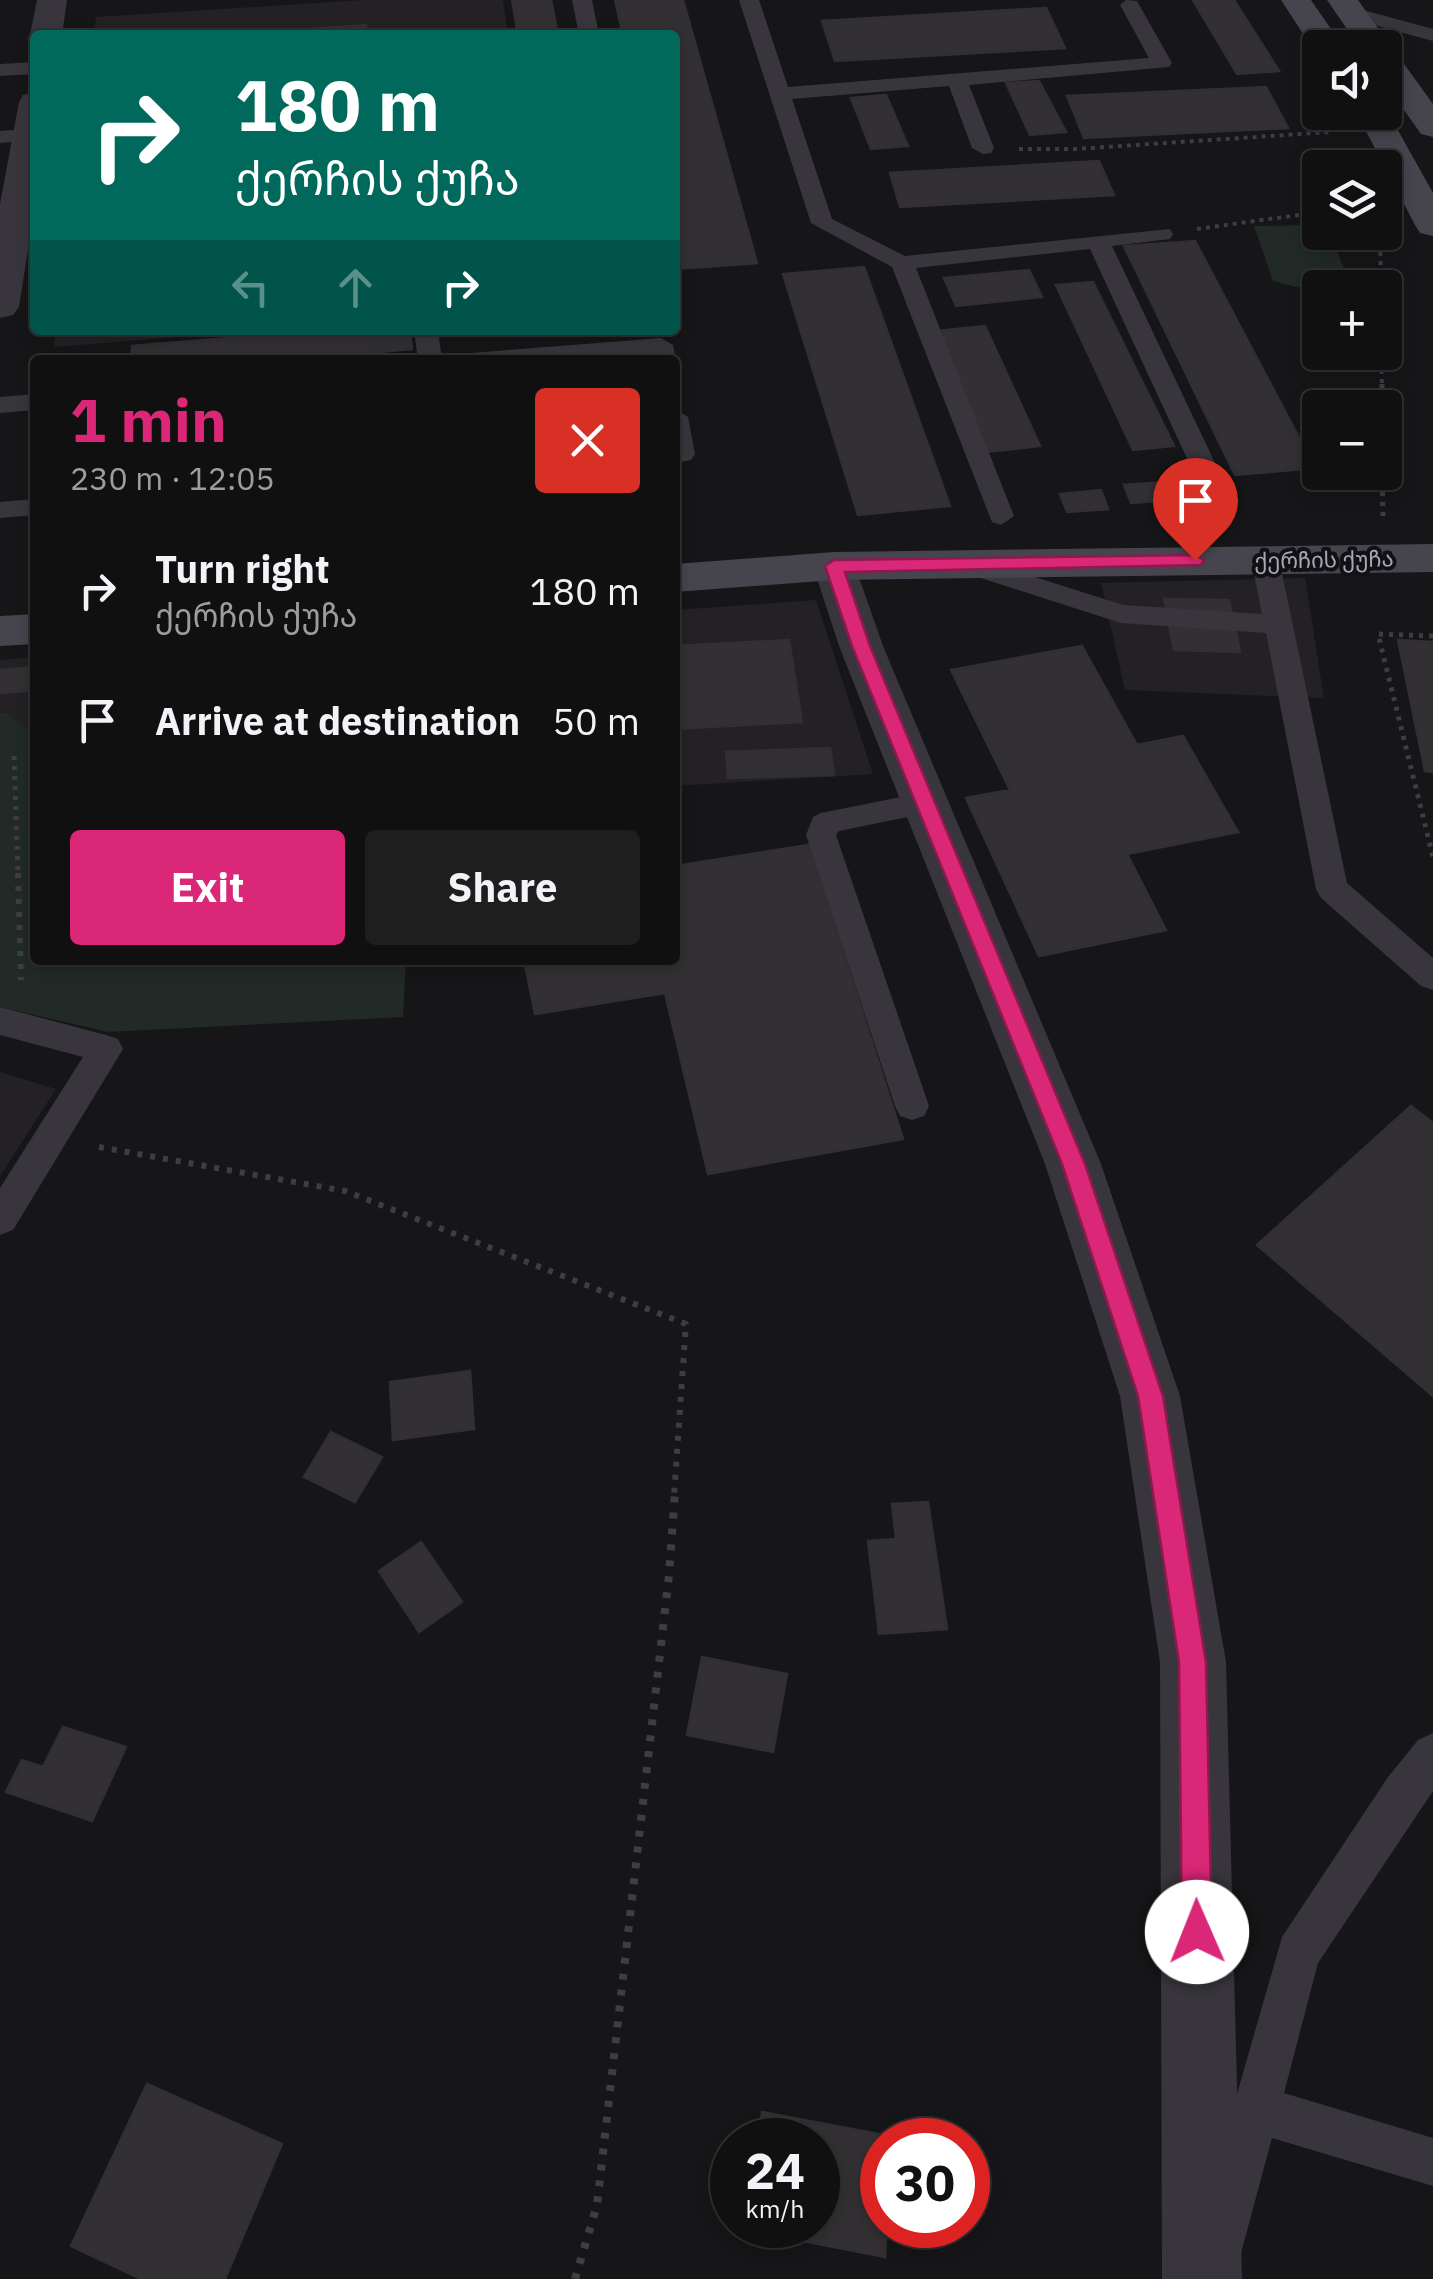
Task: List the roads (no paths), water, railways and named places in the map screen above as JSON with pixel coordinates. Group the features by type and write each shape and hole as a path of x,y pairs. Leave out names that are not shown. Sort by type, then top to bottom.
{"main road":[{"path":"1296,0 1316,30"},
{"path":"1347,7 1363,30"},
{"path":"1402,84 1433,127"},
{"path":"1402,124 1433,127"},
{"path":"1382,130 1433,224"},
{"name":"ქერჩის ქუჩა","path":"680,578 834,566 1433,558"},
{"path":"0,632 30,629"}],"street":[{"path":"47,30 52,0"},
{"path":"0,307 21,124"},
{"path":"834,566 861,646 1074,1164 1150,1396 1193,1662 1206,2279"}],"lane":[{"path":"582,0 588,30"},
{"path":"749,0 822,223 902,264 1162,234"},
{"path":"780,94 1162,63 1130,4"},
{"path":"1347,7 1433,35"},
{"path":"0,70 30,68"},
{"path":"956,80 983,148"},
{"path":"1098,242 1204,465"},
{"path":"902,264 1001,516"},
{"path":"538,355 661,346 663,355"},
{"path":"0,405 30,402"},
{"path":"0,510 30,508"},
{"path":"1265,560 1332,888 1433,978"},
{"path":"966,564 1122,614 1277,624"},
{"path":"912,1106 821,835 824,825 832,821 926,803"},
{"path":"0,1218 106,1050 11,1024"},
{"path":"1206,2279 1298,1952 1433,1755"},
{"path":"1255,2109 1433,2162"}]}
